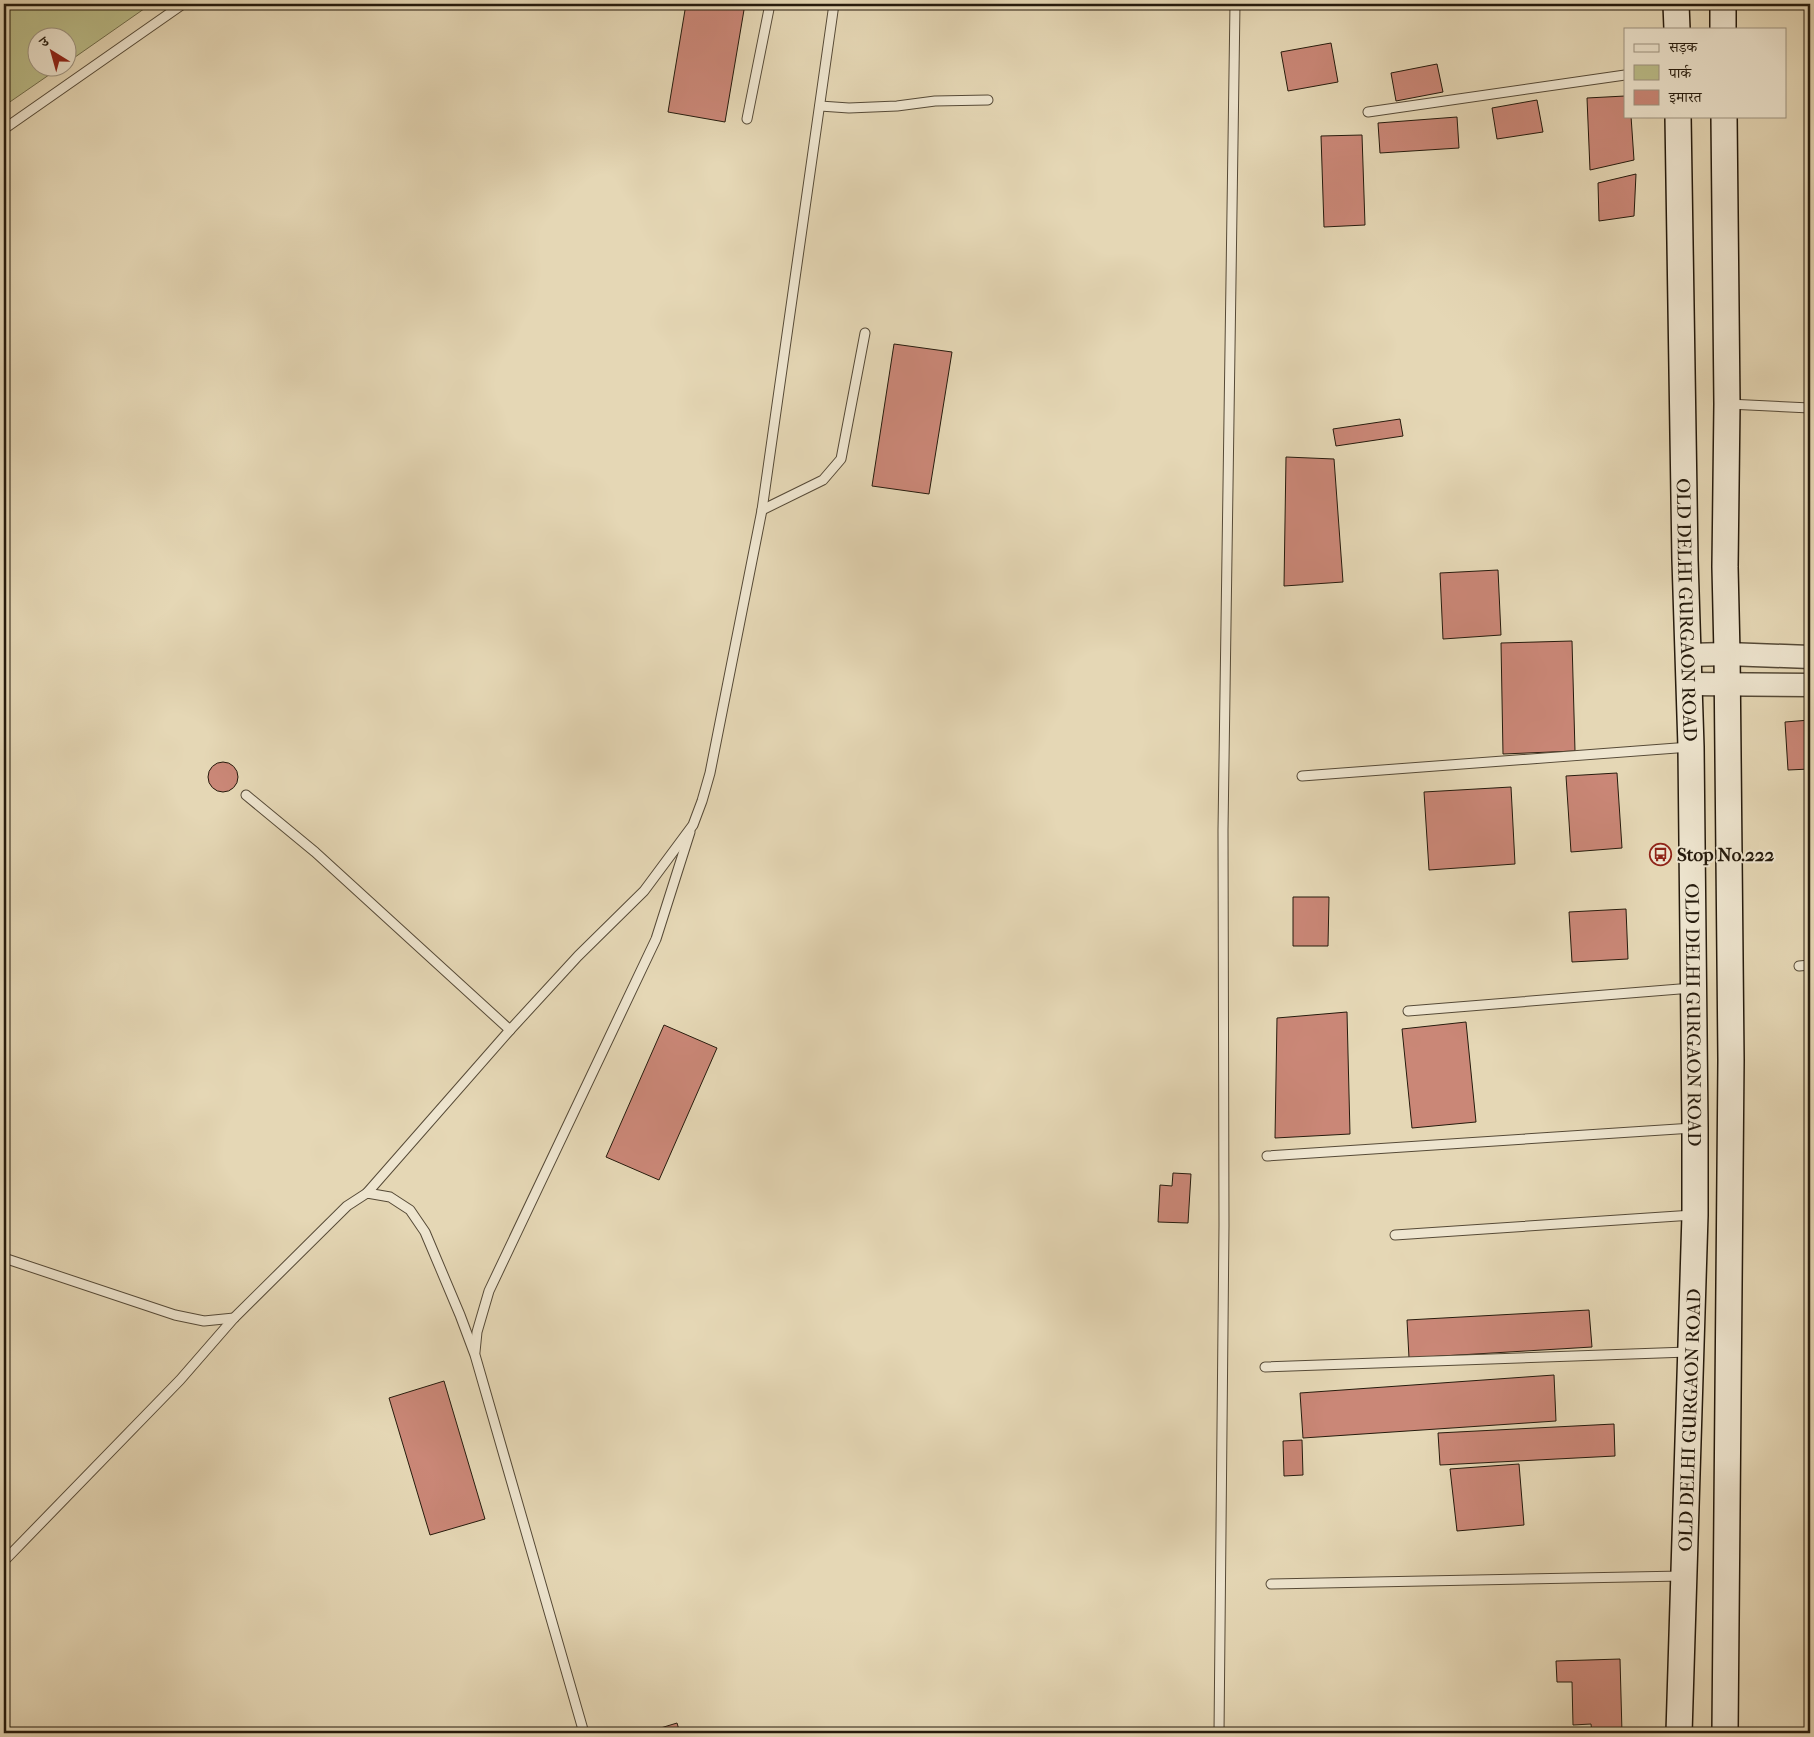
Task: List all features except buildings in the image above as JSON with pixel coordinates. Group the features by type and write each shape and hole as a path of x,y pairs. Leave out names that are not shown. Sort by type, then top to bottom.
{"main road":[{"path":"1676,4 1677,28"},
{"path":"1723,4 1723,28"},
{"name":"OLD DELHI GURGAON ROAD","path":"1678,118 1684,550 1691,747 1695,1215 1678,1733"},
{"name":"OLD DELHI GURGAON ROAD","path":"1724,118 1727,404 1724,567 1728,654 1731,1070 1725,1733"}],"street":[{"path":"1688,655 1810,656"},
{"path":"1689,684 1810,685"}],"lane":[{"path":"4,129 183,4"},
{"path":"747,119 770,4"},
{"path":"475,1355 477,1332 489,1291 656,939 710,773 762,510 834,4"},
{"path":"1219,1733 1224,1235 1222,830 1234,4"},
{"path":"1368,112 1624,75"},
{"path":"820,106 849,108 897,106 936,101 988,100"},
{"path":"762,510 823,480 841,460 865,334"},
{"path":"1727,404 1810,408"},
{"path":"1302,776 1691,747"},
{"path":"246,795 315,852 510,1030"},
{"path":"4,1561 180,1380 234,1318 347,1206 367,1193 510,1030 578,956 644,891 693,825"},
{"path":"1799,966 1810,965"},
{"path":"1408,1011 1694,988"},
{"path":"1267,1156 1695,1127"},
{"path":"367,1193 390,1197 410,1210 425,1232 460,1315 475,1355 584,1733"},
{"path":"1395,1235 1695,1215"},
{"path":"4,1258 175,1315 204,1321 234,1318"},
{"path":"1265,1367 1691,1352"},
{"path":"1271,1584 1684,1576"}],"green space":[{"path":"4,4 151,4 78,55 78,28 28,28 28,78 45,78 4,106"}],"place":[{"name":"Stop No.222","path":"1661,854"}]}
